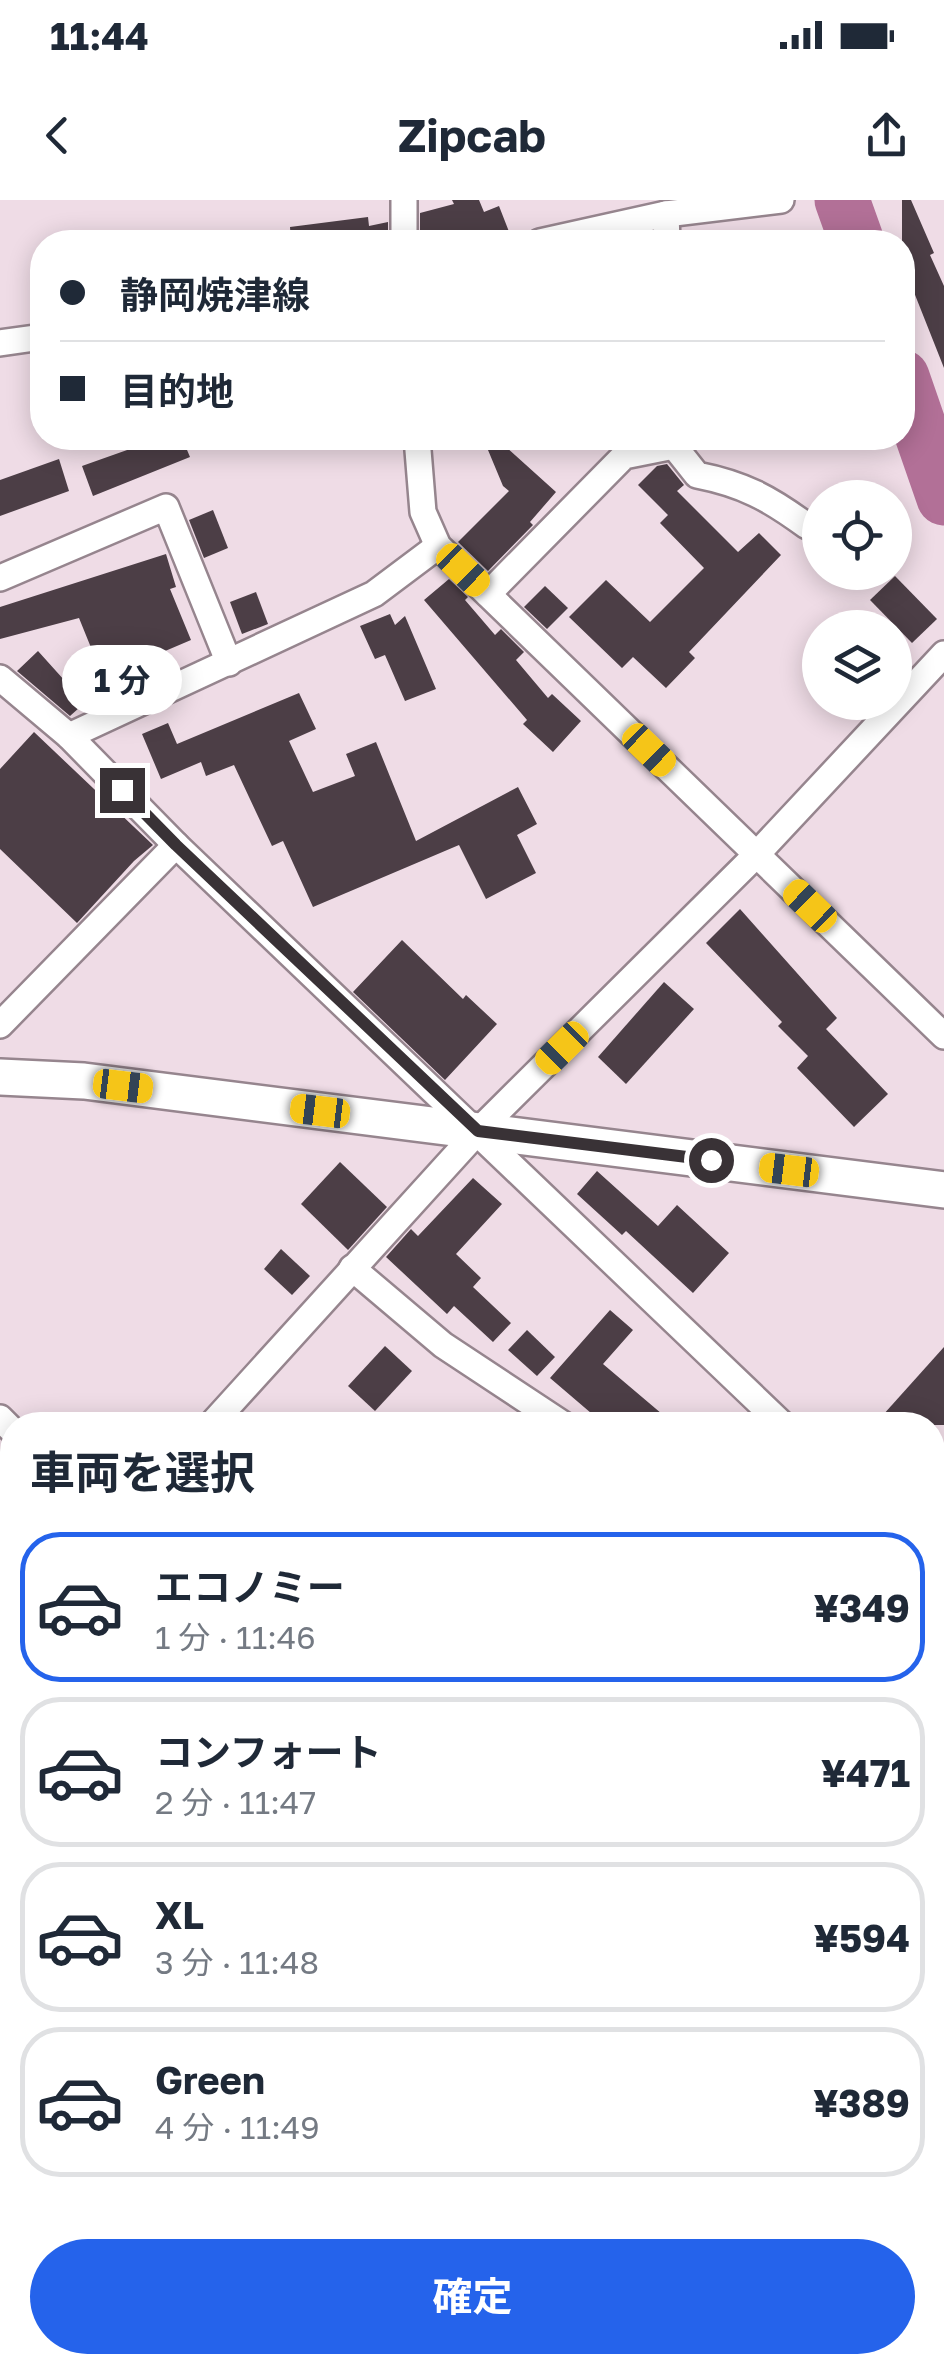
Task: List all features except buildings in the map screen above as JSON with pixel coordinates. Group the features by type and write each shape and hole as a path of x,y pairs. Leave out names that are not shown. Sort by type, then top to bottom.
{"main road":[{"path":"0,1076 84,1081 944,1190"}],"street":[{"path":"404,200 404,230"},
{"path":"594,230 666,214 780,200"},
{"path":"666,214 667,230"},
{"path":"0,343 30,339"},
{"path":"418,450 423,512 438,546 944,1036"},
{"path":"488,594 624,456 645,450"},
{"path":"680,450 697,474 735,482 802,523"},
{"path":"0,578 166,506 229,663"},
{"path":"68,736 374,594 438,546"},
{"path":"223,1412 478,1131 756,854 944,654"},
{"path":"0,678 68,736 176,845 770,1412"},
{"path":"0,1025 176,845"},
{"path":"352,1268 443,1345 544,1412"}],"waterway":[{"path":"842,200 853,230"},
{"path":"915,414 944,498"}],"route":[{"path":"122,790 478,1131 711,1160"}]}
